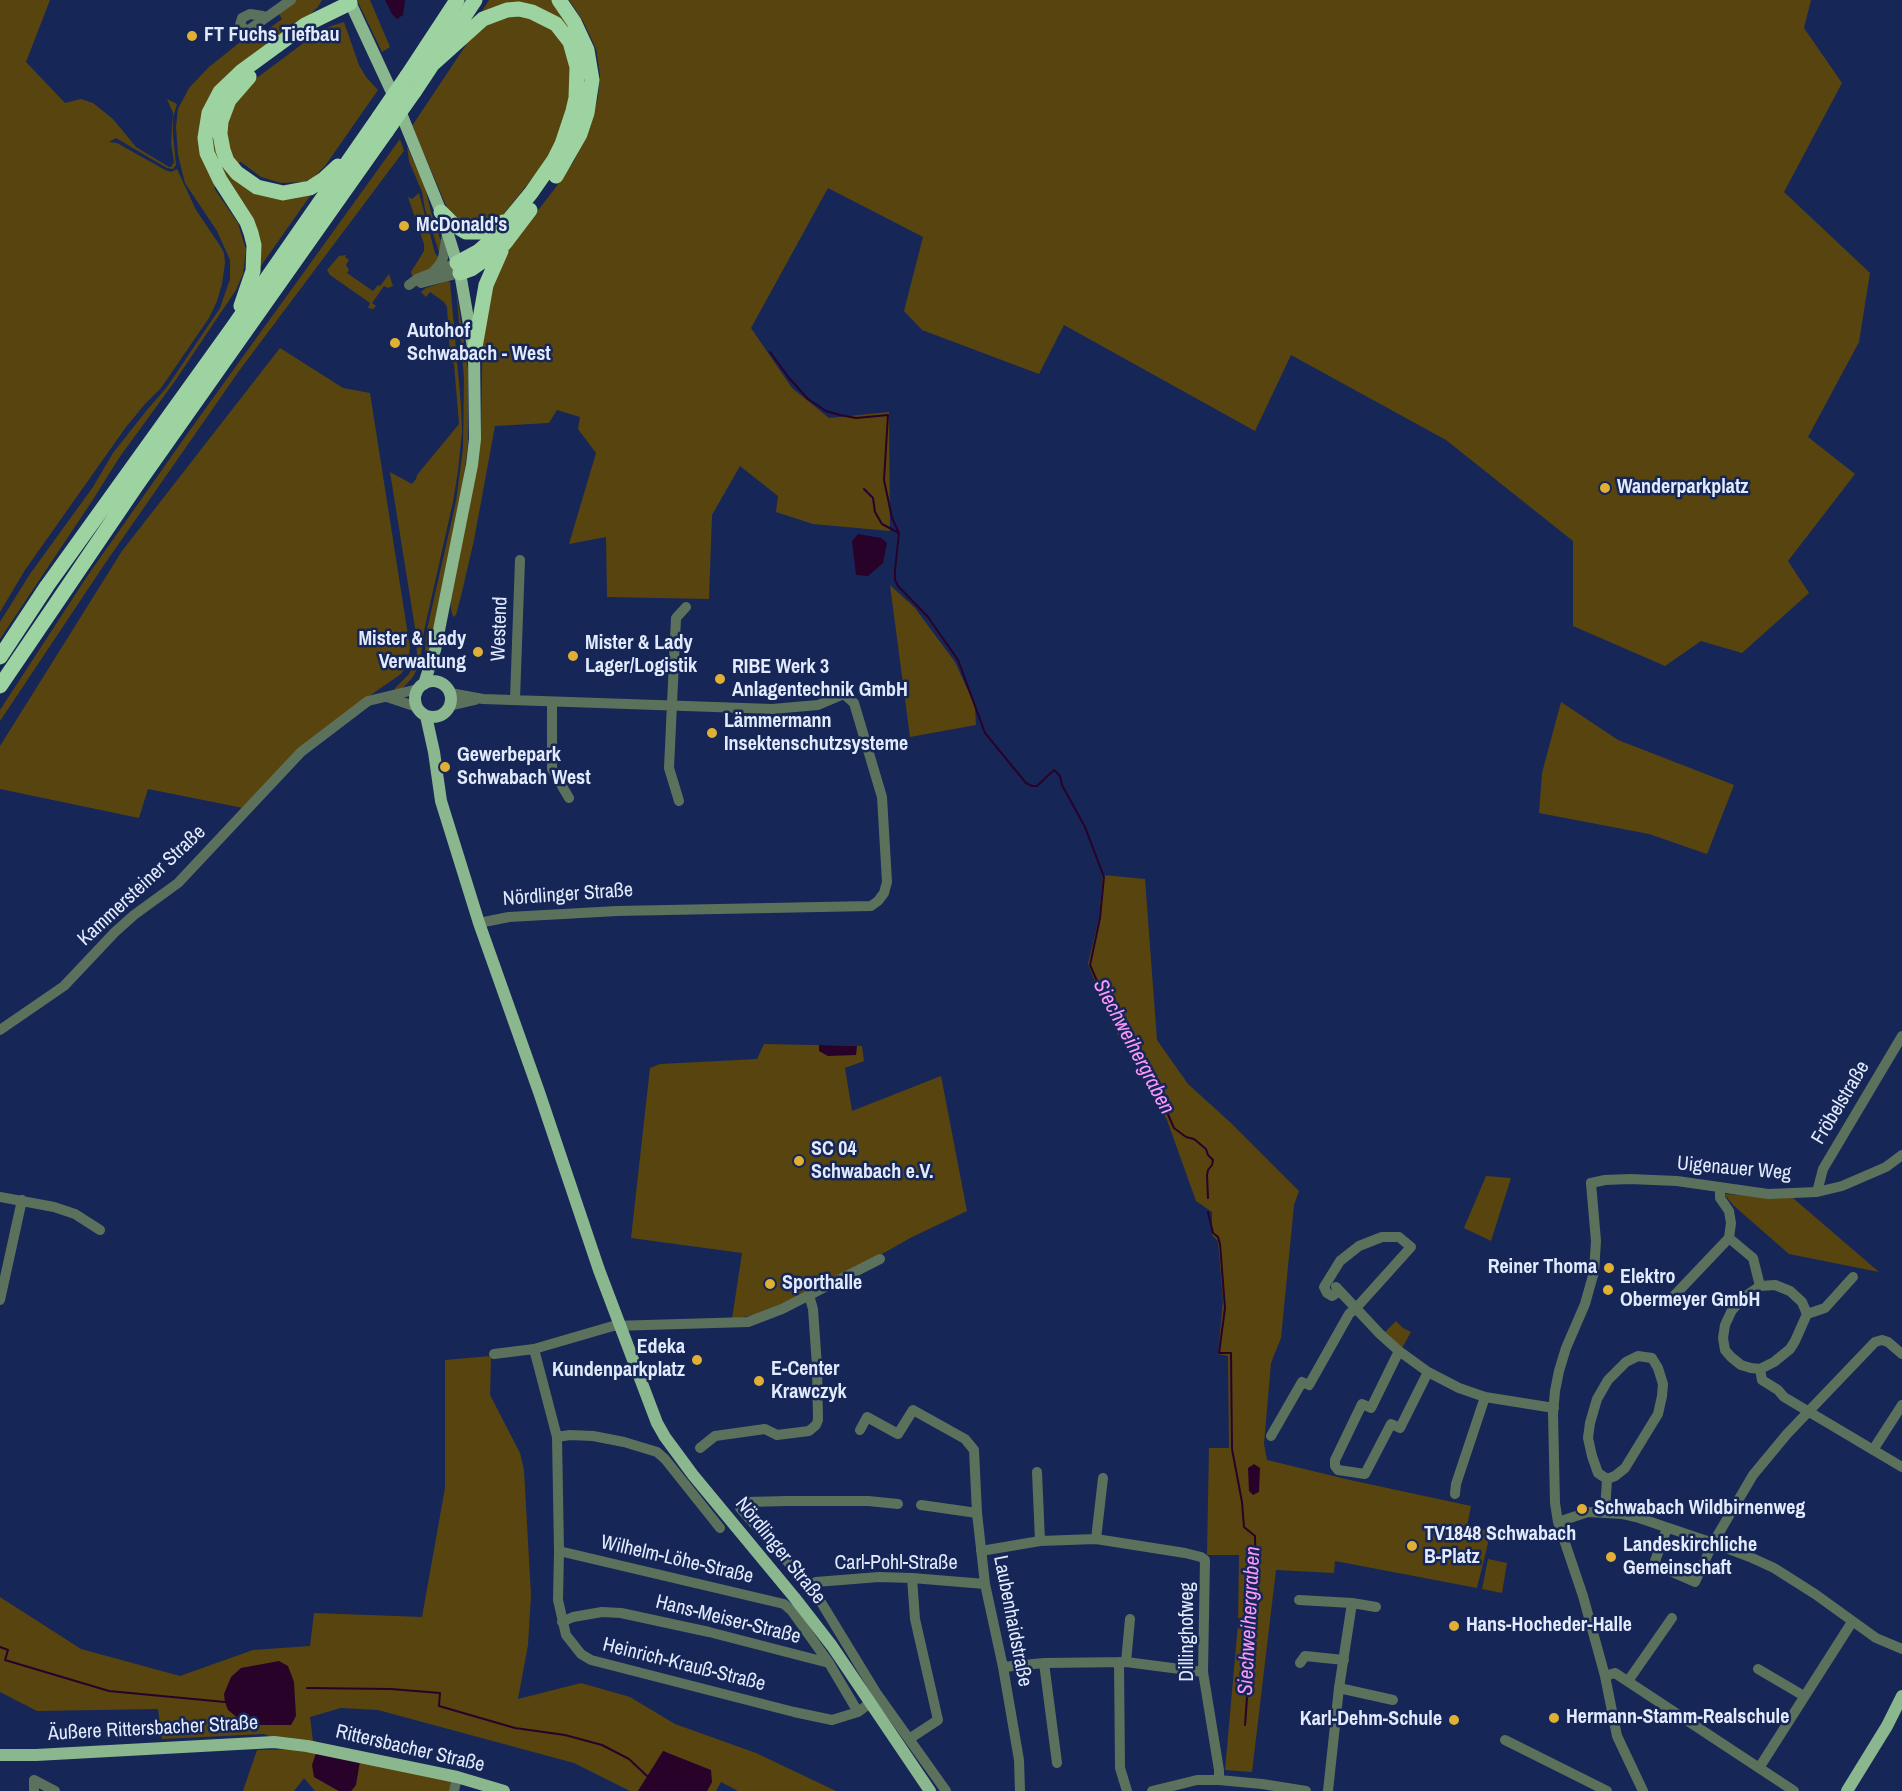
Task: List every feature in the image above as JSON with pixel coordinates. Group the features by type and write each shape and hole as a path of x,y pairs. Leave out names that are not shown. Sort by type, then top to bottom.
{"highway":[{"path":"305,25 327,0"},
{"path":"0,657 47,585 233,327 457,0"},
{"path":"0,686 136,486 387,132 475,0"},
{"path":"474,352 486,285 505,243 562,166 580,134 587,113 592,80 587,50 574,22 559,0"},
{"path":"233,327 253,271 254,245 247,222 220,180 207,153 205,138 208,113 220,92 242,71 305,25 327,13 351,5"},
{"path":"351,5 247,79 229,99 223,111 220,134 227,160 237,173 257,187 283,193 310,188 324,179 356,150"},
{"path":"434,63 483,19 507,10 532,12 556,24 570,42 577,67 576,98 568,126 562,144 545,174 511,218 486,245 459,268"},
{"path":"441,212 460,230 472,233 485,232 511,218"},
{"path":"459,268 471,269 505,243"}],"main road":[{"path":"351,5 396,101 441,212 459,268 474,352 475,439 472,465 435,650 415,698 434,752 441,801 479,923"},
{"path":"434,752 435,733 440,716 449,699 440,683 435,650"},
{"path":"421,686 429,682 440,683"},
{"path":"421,711 440,716"},
{"name":"Nördlinger Straße","path":"479,923 540,1092 619,1326 646,1397 665,1437 693,1475 832,1646 930,1791"},
{"path":"1847,1791 1887,1726 1902,1696"},
{"name":"Äußere Rittersbacher Straße","path":"0,1755 274,1742 308,1746"},
{"name":"Rittersbacher Straße","path":"308,1746 457,1777 504,1791"}],"street":[{"path":"265,18 291,0"},
{"path":"433,272 443,258 447,231"},
{"path":"459,268 409,285 433,272 459,268"},
{"name":"Westend","path":"515,699 520,560"},
{"path":"679,801 669,768 676,618 686,607"},
{"name":"Kammersteiner Straße","path":"0,1030 64,986 115,932 178,883 301,752 368,701 421,686"},
{"name":"Nördlinger Straße","path":"479,923 509,917 617,910 871,906 878,901 884,893 887,882 882,797 854,703 844,694 818,705 772,708 672,705"},
{"path":"387,697 421,711"},
{"path":"449,699 672,705"},
{"path":"552,702 552,769 569,798"},
{"name":"Fröbelstraße","path":"1817,1192 1823,1169 1902,1036"},
{"name":"Uigenauer Weg","path":"1554,1408 1558,1371 1585,1304 1594,1272 1596,1241 1591,1184 1605,1180 1629,1179 1677,1181 1768,1194 1817,1192 1842,1186 1886,1167 1902,1155"},
{"path":"1671,1299 1729,1238 1731,1223 1729,1211 1720,1198 1720,1187"},
{"path":"0,1197 54,1207 75,1214 100,1230"},
{"path":"0,1300 22,1200"},
{"path":"1271,1436 1302,1382 1309,1385 1349,1314 1357,1307 1411,1247 1399,1237 1382,1237 1359,1246 1340,1261 1324,1287 1326,1293 1332,1296 1340,1291 1357,1307 1380,1334 1399,1352 1428,1372 1459,1388 1485,1397 1554,1408 1555,1503 1558,1522 1583,1596 1605,1676 1617,1736 1643,1791"},
{"path":"1729,1238 1753,1258 1760,1286"},
{"path":"494,1354 534,1349 613,1326 748,1322 776,1312 880,1259"},
{"path":"1807,1314 1825,1308 1853,1277"},
{"path":"1775,1285 1790,1291 1802,1302 1807,1314 1796,1341 1790,1349 1774,1362 1760,1369 1741,1365 1731,1357 1725,1350 1723,1338 1725,1325 1732,1310 1744,1297 1760,1286 1775,1285"},
{"path":"700,1448 715,1436 765,1429 777,1436 809,1431 816,1425 818,1420 817,1366 813,1309 809,1295"},
{"path":"1667,1528 1655,1561 1656,1565 1695,1582 1713,1543 1753,1474 1787,1434 1875,1342 1882,1340 1888,1342 1902,1354"},
{"name":"Heinrich-Krauß-Straße","path":"534,1349 557,1437 558,1600 566,1635 574,1646 591,1660 832,1720 858,1712 870,1702"},
{"path":"1399,1352 1371,1408 1362,1404 1335,1460 1338,1470 1365,1474 1391,1424 1400,1428 1428,1372"},
{"path":"1638,1356 1652,1358 1663,1384 1658,1414 1625,1468 1607,1479 1598,1473 1588,1438 1597,1399 1608,1380 1626,1362 1638,1356"},
{"path":"1760,1369 1762,1380 1808,1412 1902,1467"},
{"path":"1455,1494 1456,1484 1485,1397"},
{"path":"1874,1450 1902,1405"},
{"name":"Laubenhaidstraße","path":"860,1430 867,1418 898,1434 913,1410 965,1439 974,1450 977,1513 985,1584 1003,1667 1019,1760 1020,1791"},
{"path":"557,1437 593,1436 657,1452 720,1528"},
{"path":"1037,1472 1040,1540"},
{"path":"981,1551 1040,1540 1096,1539 1103,1478"},
{"path":"1605,1512 1607,1479"},
{"name":"Nördlinger Straße","path":"898,1504 868,1501 746,1502 740,1508 816,1594 877,1694 946,1791"},
{"path":"921,1505 977,1513"},
{"path":"1558,1522 1588,1512 1605,1512 1640,1518 1713,1543 1774,1568 1876,1638 1902,1649"},
{"name":"Dillinghofweg","path":"1096,1539 1185,1552 1205,1560 1203,1672 1220,1780"},
{"name":"Wilhelm-Löhe-Straße","path":"559,1551 784,1604 792,1611 829,1663"},
{"name":"Carl-Pohl-Straße","path":"808,1586 816,1582 852,1578 912,1578 985,1584"},
{"path":"909,1739 938,1720 915,1619 912,1578"},
{"path":"1299,1600 1352,1603 1376,1607"},
{"path":"1328,1791 1339,1688 1352,1603"},
{"name":"Hans-Meiser-Straße","path":"562,1622 573,1617 602,1612 621,1613 709,1632 829,1663"},
{"path":"1628,1681 1672,1618"},
{"path":"1127,1791 1120,1768 1122,1662 1130,1619"},
{"path":"1759,1768 1852,1622"},
{"path":"1300,1664 1305,1656 1344,1660"},
{"path":"1003,1667 1044,1663 1122,1662 1203,1672"},
{"path":"829,1663 858,1712"},
{"path":"1044,1663 1057,1763"},
{"path":"1758,1669 1804,1696"},
{"path":"1605,1676 1615,1673 1794,1791"},
{"path":"1339,1688 1393,1700"},
{"path":"1505,1740 1607,1791"},
{"path":"454,1791 457,1777"},
{"path":"1152,1791 1172,1788 1197,1780 1220,1780 1306,1791"},
{"path":"34,1785 55,1791"}],"shaded area":[{"path":"0,0 50,0 26,62 65,103 81,99 93,103 113,119 136,147 169,167 174,162 171,143 173,113 167,99 177,104 173,117 176,165 173,169 167,168 116,138 109,142 117,143 165,170 171,172 177,169 196,210 224,253 225,263 222,284 209,318 161,388 126,427 25,570 0,612"},
{"path":"294,0 322,0 301,23 230,72 218,84 203,116 217,186 214,188 238,223 246,250 243,274 236,290 175,381 119,458 0,639 0,622 30,574 93,487 113,453 167,387 220,308 230,279 230,260 217,231 185,183 178,155 176,127 178,109 189,88 209,67 244,39 248,44 282,19 279,14"},
{"path":"357,0 370,0 390,47 382,52"},
{"path":"385,0 405,0 403,15 397,19"},
{"path":"489,0 556,0 590,71 563,161 526,212 506,233 581,97 553,15 479,16"},
{"path":"569,0 1811,0 1804,28 1842,83 1784,192 1870,273 1859,342 1808,437 1855,474 1788,561 1809,593 1742,653 1701,641 1665,666 1573,626 1573,541 1446,440 1291,355 1255,431 1064,325 1039,374 922,330 904,311 923,237 828,188 751,328 792,388 829,418 889,412 890,531 813,524 776,512 778,496 740,466 712,515 709,599 607,597 606,537 569,544 596,453 578,429 580,417 557,410 549,423 495,426 474,540 456,615 453,617 450,595 477,465 481,425 483,324 493,280 506,252 574,161 589,130 598,97 600,75 596,49 583,21"},
{"path":"517,13 553,25 569,47 574,88 554,151 499,220 491,225 466,227 448,210 412,126 472,36 485,24"},
{"path":"344,22 359,65 378,90 325,166 313,178 303,182 281,183 261,177 241,162 237,164 229,147 227,126 230,110 250,83 313,36"},
{"path":"317,25 247,75 217,127 246,184 315,189 258,270 214,156 211,135 238,80"},
{"path":"400,139 404,151 239,371 104,565 0,721 0,710 88,575"},
{"path":"407,146 425,187 442,244 440,255 422,192 409,161"},
{"path":"419,193 435,253 440,259 431,269 412,276 411,272 424,251 424,244 408,197 412,199"},
{"path":"346,255 345,257 349,260 346,265 349,270 347,273 373,291 389,274 393,286 388,288 384,286 372,303 376,306 373,309 368,308 370,303 330,275 327,270 339,256"},
{"path":"447,281 450,282 461,405 462,431 458,471 424,631 420,663 413,677 400,691 395,688 409,674 417,656 416,634 390,472 412,484 459,424 454,364 445,356 450,355 447,307 430,292 426,297 421,292"},
{"path":"456,289 468,369 468,443 464,475 428,655 425,659 426,634 456,501 463,449 464,378"},
{"path":"280,348 343,388 370,393 410,648 407,665 401,674 339,717 243,808 148,789 139,818 0,789 0,746 122,551"},
{"path":"858,534 881,538 887,543 883,563 868,576 856,575 852,541"},
{"path":"890,585 915,608 955,662 975,706 976,725 910,737"},
{"path":"1561,702 1618,740 1734,785 1707,854 1649,834 1539,813 1542,773"},
{"path":"1103,875 1145,879 1157,1040 1188,1084 1299,1191 1294,1205 1281,1338 1271,1363 1264,1444 1267,1460 1471,1506 1467,1526 1491,1531 1477,1588 1335,1561 1334,1573 1276,1570 1252,1772 1225,1770 1238,1624 1239,1555 1207,1555 1209,1448 1229,1448 1228,1356 1218,1354 1223,1301 1218,1241 1212,1235 1212,1212 1196,1201 1167,1120 1112,1024 1088,964 1099,918"},
{"name":"SC 04 Schwabach e.V.","path":"764,1044 862,1046 864,1061 845,1068 852,1111 941,1076 967,1211 912,1237 852,1271 771,1312 732,1319 742,1253 631,1238 650,1068 660,1064 757,1059"},
{"path":"819,1045 857,1046 856,1055 828,1056 819,1051"},
{"path":"1486,1176 1511,1178 1491,1241 1464,1228"},
{"path":"1724,1194 1793,1198 1879,1272 1789,1254 1733,1205"},
{"path":"1396,1321 1411,1332 1402,1348 1385,1332"},
{"path":"491,1356 490,1395 520,1453 524,1470 531,1595 528,1645 518,1699 581,1683 630,1697 675,1724 756,1753 836,1791 738,1791 721,1782 716,1791 707,1791 712,1782 664,1751 638,1791 630,1791 574,1763 378,1710 341,1708 310,1717 313,1741 453,1773 449,1791 351,1791 356,1785 314,1777 339,1791 315,1791 304,1778 294,1791 243,1791 257,1750 302,1749 264,1734 162,1739 158,1709 37,1711 0,1692 0,1597 81,1649 180,1676 253,1650 310,1646 314,1613 422,1617 445,1488 445,1360"},
{"path":"1254,1464 1260,1468 1259,1492 1253,1495 1249,1491 1248,1468"},
{"path":"1488,1559 1507,1563 1502,1593 1482,1589"},
{"path":"279,1661 288,1666 294,1682 296,1716 291,1725 250,1725 228,1710 224,1694 231,1677 241,1668"},
{"path":"663,1751 711,1770 712,1782 707,1791 638,1791"},
{"path":"316,1753 360,1761 356,1785 351,1791 339,1791 314,1777 312,1765"}],"waterway":[{"path":"770,352 808,399 826,411 856,418 888,415 884,480 892,518 898,531"},
{"name":"Siechweihergraben","path":"864,489 873,498 875,512 882,524 899,533 895,580 928,617 958,660 985,733 1026,783 1037,786 1054,770 1060,776 1062,785 1085,827 1104,877 1100,918 1090,965 1117,1027 1158,1092 1174,1128 1186,1137 1194,1139 1206,1149 1213,1160 1207,1175 1208,1198"},
{"name":"Siechweihergraben","path":"1208,1212 1213,1233 1218,1237 1220,1244 1225,1308 1219,1353 1231,1353 1232,1449 1242,1502 1244,1527 1255,1536 1256,1574 1245,1725"},
{"path":"0,1647 8,1650 5,1660 109,1691 225,1702"},
{"path":"307,1688 391,1689 440,1693 439,1706 515,1728 565,1735 602,1745 629,1759 647,1776"}],"place":[{"name":"FT Fuchs Tiefbau","path":"192,36"},
{"name":"McDonald's","path":"404,226"},
{"name":"Autohof Schwabach - West","path":"395,343"},
{"name":"Wanderparkplatz","path":"1605,488"},
{"name":"Mister & Lady Verwaltung","path":"478,652"},
{"name":"Mister & Lady Lager/Logistik","path":"573,656"},
{"name":"RIBE Werk 3 Anlagentechnik GmbH","path":"720,679"},
{"name":"Lämmermann Insektenschutzsysteme","path":"712,733"},
{"name":"Gewerbepark Schwabach West","path":"445,767"},
{"name":"SC 04 Schwabach e.V.","path":"799,1161"},
{"name":"Reiner Thoma","path":"1609,1268"},
{"name":"Sporthalle","path":"770,1284"},
{"name":"Elektro Obermeyer GmbH","path":"1608,1290"},
{"name":"Edeka Kundenparkplatz","path":"697,1360"},
{"name":"E-Center Krawczyk","path":"759,1381"},
{"name":"Schwabach Wildbirnenweg","path":"1582,1509"},
{"name":"TV1848 Schwabach B-Platz","path":"1412,1546"},
{"name":"Landeskirchliche Gemeinschaft","path":"1611,1557"},
{"name":"Hans-Hocheder-Halle","path":"1454,1626"},
{"name":"Hermann-Stamm-Realschule","path":"1554,1718"},
{"name":"Karl-Dehm-Schule","path":"1454,1720"}]}
